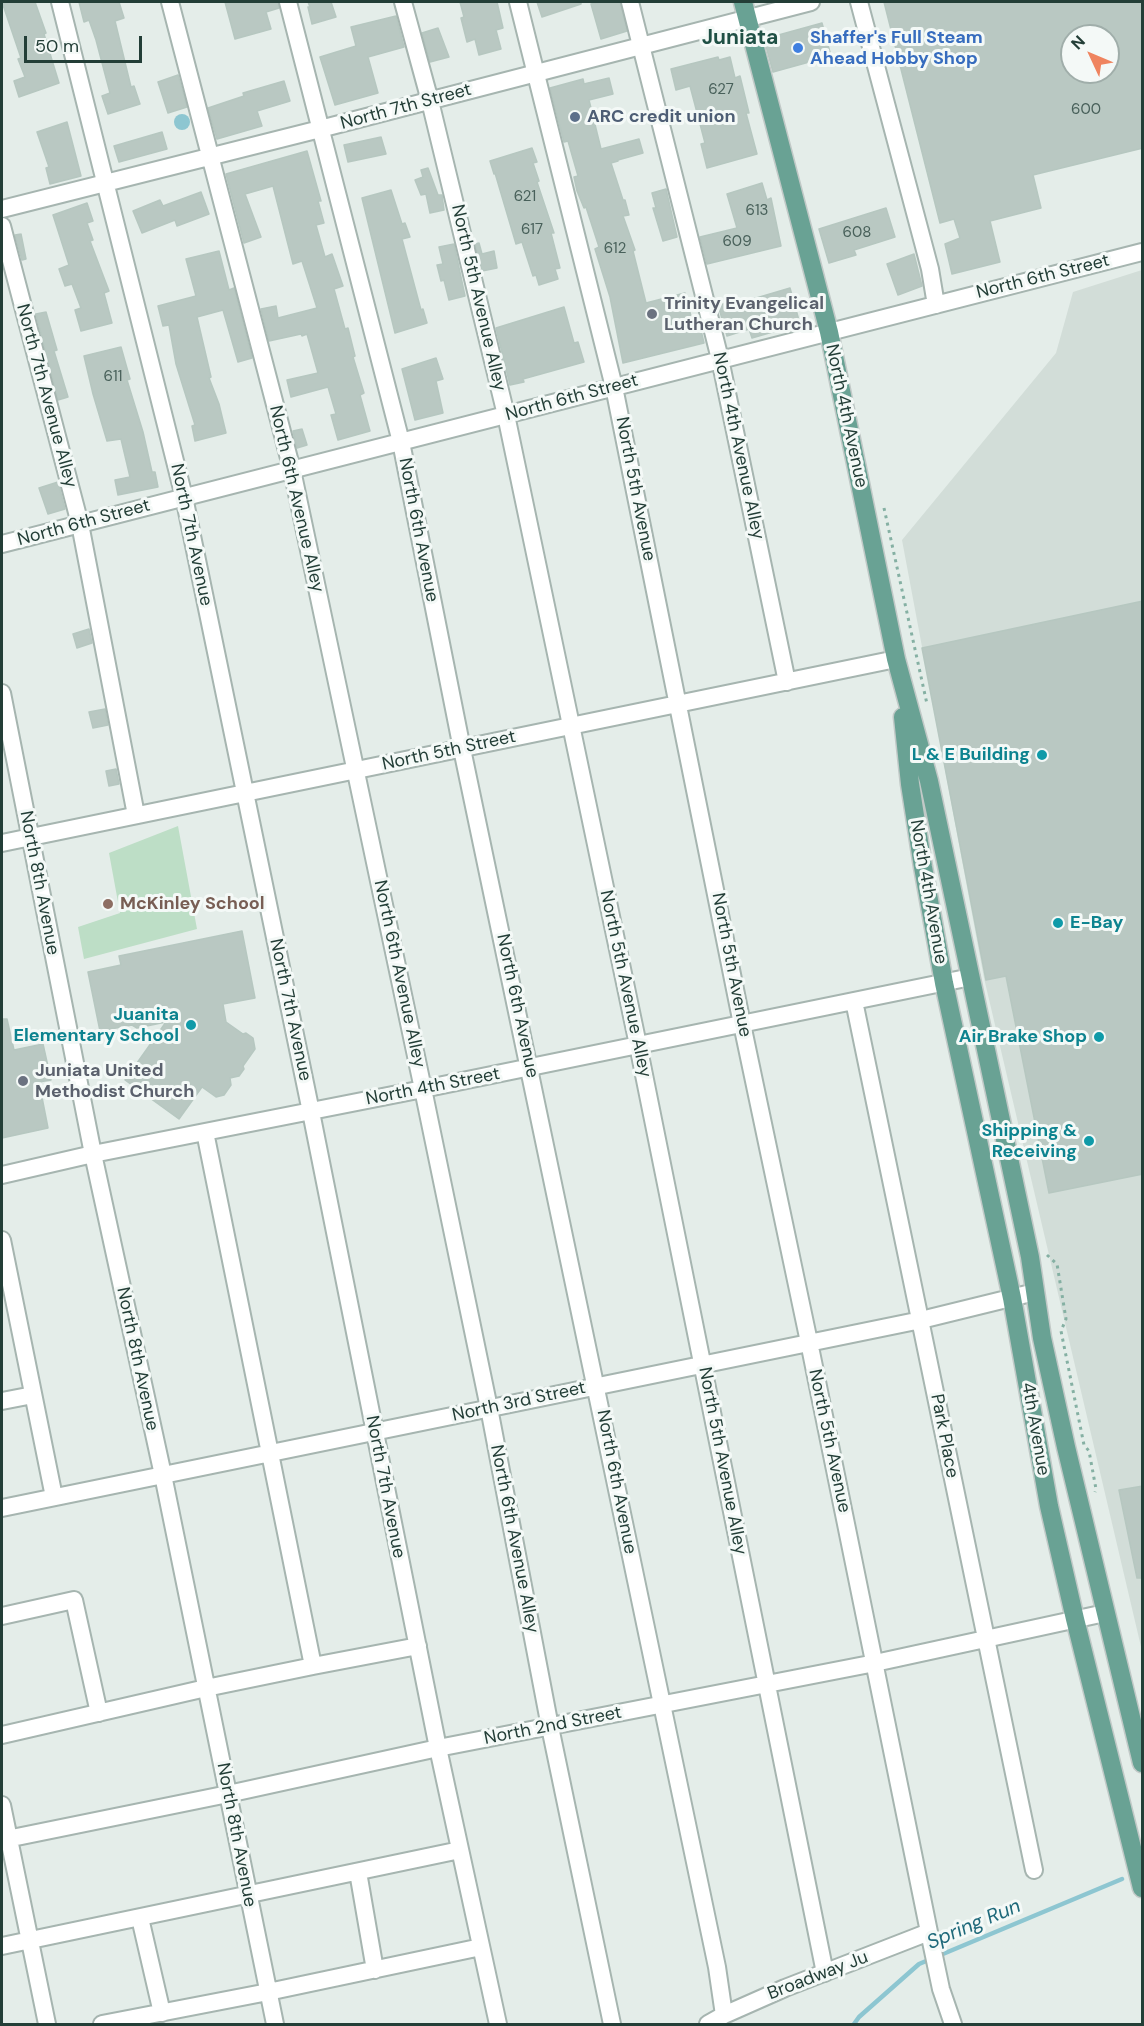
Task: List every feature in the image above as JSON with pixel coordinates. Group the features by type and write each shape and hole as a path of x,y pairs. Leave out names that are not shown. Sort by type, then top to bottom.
{"main road":[{"name":"North 4th Avenue","path":"745,10 829,332 896,658 929,781 971,977"},
{"name":"North 4th Avenue","path":"896,658 910,784 944,982"},
{"name":"4th Avenue","path":"971,977 1027,1245 1042,1338 1066,1448 1143,1763"},
{"name":"4th Avenue","path":"944,982 1012,1298 1048,1506 1141,1880"}],"street":[{"name":"North 7th Avenue","path":"60,2 184,497 311,1112 438,1748 498,2025"},
{"name":"North 6th Avenue Alley","path":"170,2 292,470 489,1408 550,1727 612,2025"},
{"name":"North 6th Avenue","path":"288,2 401,442 462,749 717,1967 724,2015"},
{"name":"North 5th Avenue Alley","path":"403,2 430,101 506,415 638,1045 825,1973"},
{"name":"North 5th Avenue","path":"518,2 614,387 742,1024 941,1989 953,2025"},
{"name":"North 4th Avenue Alley","path":"630,2 720,359 787,682"},
{"name":"North 7th Street","path":"2,208 641,46 745,10 811,2"},
{"path":"859,2 930,269 936,305"},
{"name":"North 7th Avenue Alley","path":"2,226 80,524 136,815"},
{"name":"North 6th Street","path":"2,544 1143,252"},
{"name":"North 5th Street","path":"2,843 896,658"},
{"name":"North 8th Avenue","path":"2,693 93,1154 163,1475 274,2025"},
{"name":"North 4th Street","path":"2,1175 93,1154 530,1068 971,977"},
{"name":"Park Place","path":"854,1001 1034,1870"},
{"path":"205,1132 313,1666"},
{"path":"2,1240 54,1497"},
{"name":"North 3rd Street","path":"2,1508 921,1320 1035,1292"},
{"path":"2,1401 33,1395"},
{"path":"2,1616 74,1600 99,1713"},
{"name":"North 2nd Street","path":"5,1839 228,1794 438,1748 875,1663 1105,1613"},
{"path":"2,1735 206,1688 418,1647"},
{"path":"2,1805 5,1839 47,2025"},
{"path":"2,1946 460,1850"},
{"path":"358,1872 375,1970"},
{"path":"140,1918 162,2013"},
{"name":"Broadway Ju","path":"708,2025 724,2015 785,1988 931,1938"},
{"path":"102,2025 481,1947"}],"shaded area":[{"path":"1142,270 1142,1651 984,978 902,540 1056,353 1073,292"}],"green space":[{"path":"178,826 197,929 84,959 78,927 120,913 109,853"}],"water":[{"path":"179,114 185,114 190,122 188,128 179,130 174,125 174,119"}],"building":[{"path":"2,2 35,2 59,83 19,97 14,81 25,77"},
{"path":"79,2 119,2 124,18 115,21 131,87 134,86 140,104 108,114 102,96 110,93 96,40 89,20 84,22"},
{"path":"225,2 278,2 279,8 266,12 271,29 235,39"},
{"path":"308,2 331,2 336,17 312,24"},
{"path":"460,2 497,2 503,28 496,30 501,49 479,55 475,39 467,42"},
{"path":"537,2 581,2 581,4 542,17"},
{"path":"620,2 627,31 601,39 591,4"},
{"path":"884,2 1143,2 1143,148 1033,175 1041,208 990,221 1000,262 952,274 945,244 960,238 954,219 940,223"},
{"path":"396,16 404,47 368,57 378,93 335,105 320,57 356,46 351,27"},
{"name":"Shaffer's Full Steam Ahead Hobby Shop","path":"822,23 831,56 773,72 764,39"},
{"path":"438,28 449,57 430,62 422,33"},
{"path":"718,57 719,60 730,57 735,78 740,76 749,113 746,113 757,154 707,168 701,144 705,143 690,86 676,90 671,69"},
{"path":"178,75 187,107 168,113 158,82"},
{"path":"609,78 613,94 589,100 601,149 639,139 643,153 611,163 629,215 623,216 635,250 633,251 646,303 685,293 694,328 700,326 704,343 623,363 610,297 595,249 599,247 586,207 584,208 577,191 574,177 578,176 568,141 564,142 550,88 583,79 584,84"},
{"path":"284,81 290,101 257,111 262,126 217,139 208,108 244,96 243,93"},
{"path":"67,122 81,176 50,184 46,168 49,167 37,132"},
{"path":"162,132 167,149 119,162 114,146"},
{"path":"381,137 386,154 348,162 344,145"},
{"path":"532,148 537,162 533,163 539,181 537,182 554,233 551,233 560,268 555,269 558,279 539,285 536,275 533,276 522,242 516,244 490,161"},
{"path":"307,151 321,201 318,201 324,223 316,225 325,257 332,254 343,286 334,289 345,329 348,328 355,356 353,357 364,393 360,395 370,431 338,440 331,415 336,414 328,387 291,397 287,380 318,373 307,334 269,341 261,309 276,306 278,318 317,308 302,261 293,264 273,186 245,194 261,237 244,243 226,174"},
{"path":"428,168 438,195 442,195 444,210 430,213 426,194 421,195 415,180 423,177 421,170"},
{"path":"762,183 767,200 771,198 781,246 707,264 700,237 737,228 727,194"},
{"path":"666,189 677,237 663,241 653,208 656,208 652,193"},
{"path":"391,190 402,224 405,223 410,237 402,239 421,310 423,309 427,323 395,333 362,198"},
{"path":"201,192 209,214 177,226 175,220 142,233 133,211 160,200 163,206"},
{"path":"87,203 93,221 87,223 93,240 90,241 109,291 104,293 112,323 81,331 75,310 81,308 72,284 65,286 59,269 69,265 53,215"},
{"path":"886,208 895,237 854,250 856,255 829,263 819,229"},
{"path":"21,234 26,259 22,260 15,235"},
{"path":"479,243 482,254 494,251 497,268 482,271 475,244"},
{"path":"454,244 465,296 449,300 437,265 443,264 439,247"},
{"path":"219,251 229,290 234,288 252,358 238,362 223,310 197,317 211,377 209,378 219,404 226,433 195,441 192,426 195,425 176,364 169,325 163,326 158,306 196,296 186,259"},
{"path":"914,254 922,286 898,295 887,264"},
{"path":"790,288 800,324 752,338 749,329 727,336 718,305 735,301 736,304"},
{"path":"564,307 574,343 578,342 584,362 523,379 524,382 510,385 496,328"},
{"path":"46,312 57,350 54,351 68,397 58,400 36,314"},
{"path":"121,347 130,379 127,380 158,487 118,495 115,480 130,477 121,439 107,441 84,356"},
{"path":"436,358 443,379 436,381 443,413 415,420 402,369"},
{"path":"302,429 307,445 297,448 293,431"},
{"path":"58,482 65,509 48,514 39,488"},
{"path":"1143,601 1143,1174 1049,1193 1006,976 986,980 922,648"},
{"path":"89,629 92,643 77,648 73,634"},
{"path":"105,709 108,725 93,728 89,712"},
{"path":"116,769 119,784 109,786 106,771"},
{"name":"Juanita Elementary School","path":"242,931 255,998 223,1004 226,1022 253,1038 255,1049 239,1076 230,1078 231,1085 224,1095 216,1097 202,1087 179,1119 125,1080 166,1022 137,1028 132,1025 100,1031 88,972 121,965 119,956"},
{"name":"Juniata United Methodist Church","path":"2,1019 7,1019 14,1050 43,1044 51,1080 39,1082 48,1128 2,1138"},
{"path":"1143,1486 1143,1578 1137,1578 1119,1490"}],"waterway":[{"name":"Spring Run","path":"854,2024 919,1964 1122,1879"}],"place":[{"name":"Shaffer's Full Steam Ahead Hobby Shop","path":"798,48"},
{"name":"ARC credit union","path":"575,117"},
{"name":"Trinity Evangelical Lutheran Church","path":"652,314"},
{"name":"L & E Building","path":"1042,755"},
{"name":"McKinley School","path":"108,904"},
{"name":"E-Bay","path":"1058,923"},
{"name":"Juanita Elementary School","path":"191,1025"},
{"name":"Air Brake Shop","path":"1099,1037"},
{"name":"Juniata United Methodist Church","path":"23,1081"},
{"name":"Shipping & Receiving","path":"1089,1141"}],"district":[{"name":"Juniata","path":"740,38"}]}
